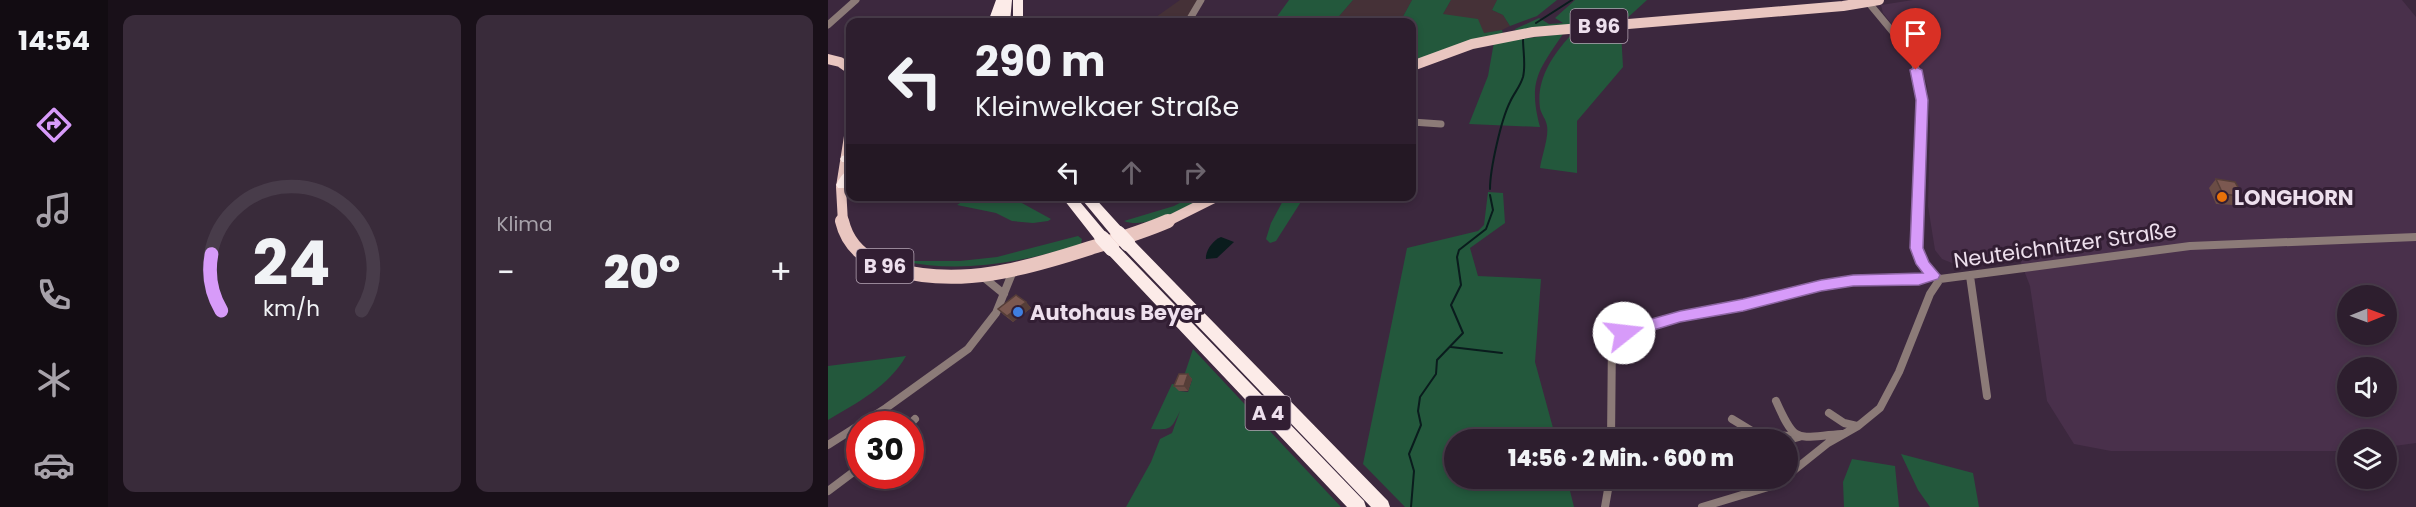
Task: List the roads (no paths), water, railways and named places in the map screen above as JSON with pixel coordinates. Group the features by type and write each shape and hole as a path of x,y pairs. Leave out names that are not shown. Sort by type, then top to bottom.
{"highway":[{"path":"994,18 1001,0"},
{"path":"1005,18 1007,0"},
{"path":"1018,0 1018,18"},
{"path":"842,185 846,180"},
{"name":"A 4","path":"1071,201 1112,249 1358,507"},
{"name":"A 4","path":"1089,201 1234,355 1381,505"}],"main road":[{"name":"B 96","path":"1416,65 1472,44 1533,32 1835,7 1879,0"},
{"path":"828,59 846,66"},
{"name":"B 96","path":"846,168 842,185 843,225 846,234 858,250 867,258 892,269 916,275 945,278 1013,271 1058,258 1155,226 1208,201"}],"street":[{"path":"828,25 856,0"},
{"path":"1191,18 1202,0"},
{"path":"1868,2 1912,55 1921,85 1922,118 1917,248 1923,264 1937,277"},
{"path":"1416,122 1441,124"},
{"name":"Neuteichnitzer Straße","path":"1798,467 1880,408 1899,372 1937,277 1970,276 2190,246 2416,237"},
{"path":"828,445 886,408 979,339 992,319 1013,271"},
{"path":"980,275 1004,294"},
{"path":"1970,276 1987,396"},
{"path":"1611,429 1612,338 1680,316 1743,305 1821,285 1937,277"},
{"path":"1776,401 1790,430 1800,437 1829,433 1844,434"},
{"path":"1829,413 1844,423 1858,426"},
{"path":"1732,419 1744,429"},
{"path":"828,491 846,477"},
{"path":"1605,507 1608,489"},
{"path":"1702,507 1761,489"}],"waterway":[{"path":"1536,23 1572,0"},
{"path":"1490,189 1494,157 1503,120 1523,77 1523,39"},
{"path":"1411,507 1414,471 1409,454 1421,425 1418,411 1420,397 1436,374 1437,360 1463,333 1451,305 1461,285 1457,257 1459,250 1486,229 1493,210 1490,195"},
{"path":"1451,347 1502,353"}],"place":[{"name":"LONGHORN","path":"2222,197"},
{"name":"Autohaus Beyer","path":"1018,312"}]}
